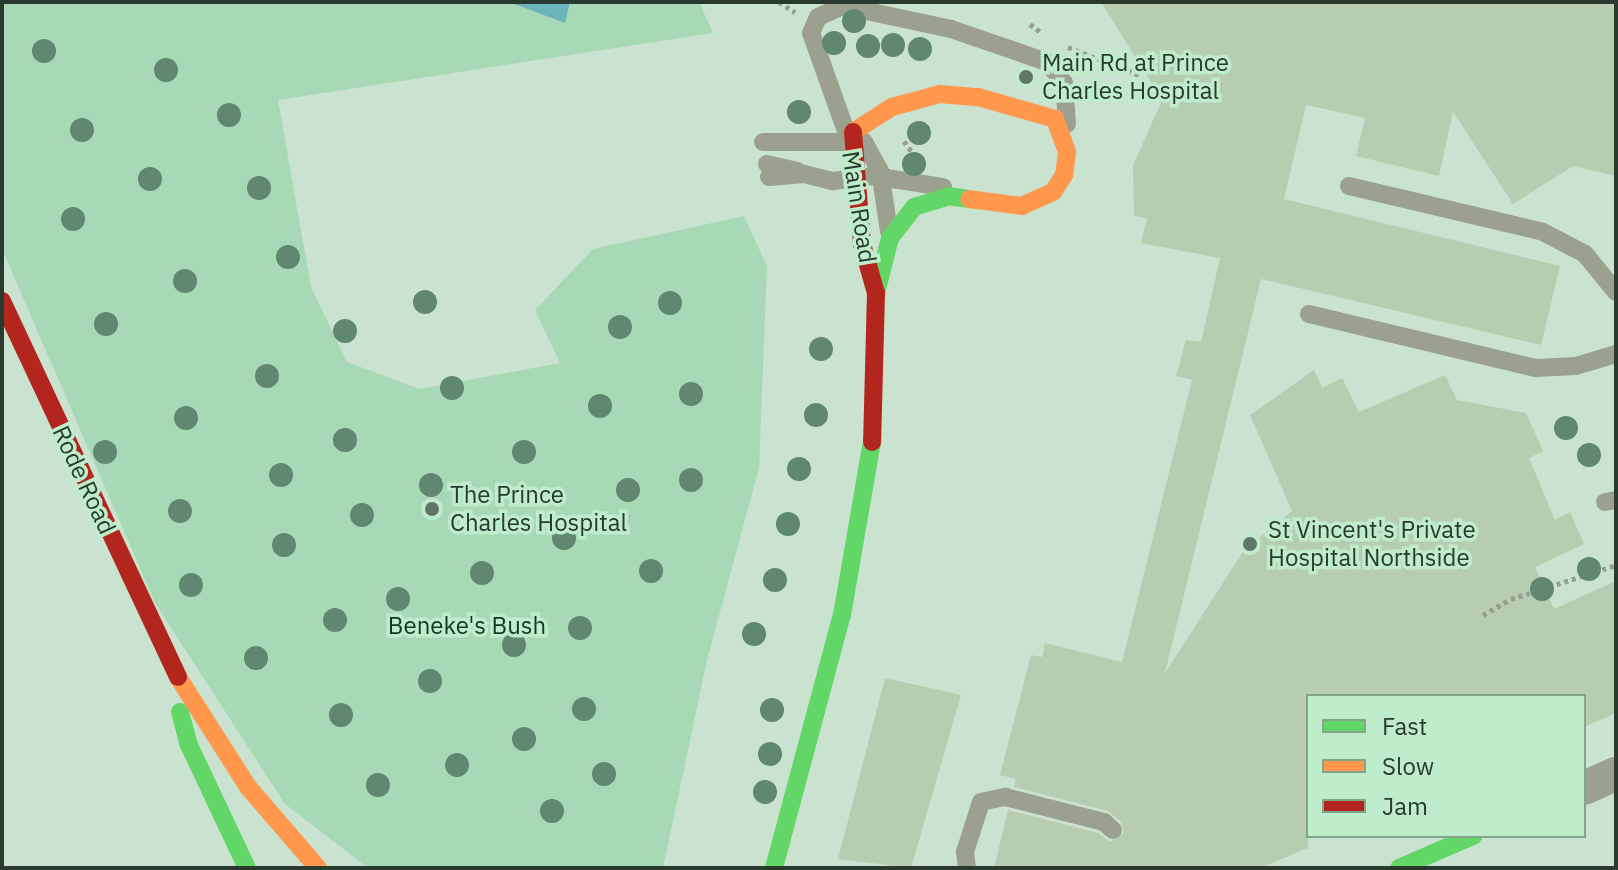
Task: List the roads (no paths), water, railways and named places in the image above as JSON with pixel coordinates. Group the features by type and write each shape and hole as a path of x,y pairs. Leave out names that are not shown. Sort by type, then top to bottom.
{"street":[{"name":"Main Road","path":"774,868 842,615 869,471 876,293 890,238 914,207 944,197 963,197 1006,207 1042,200 1064,175 1066,142 1062,128 1046,114 971,96 931,95 892,107 855,126 848,140 852,178 876,293"},
{"name":"Rode Road","path":"2,303 164,655 248,787 318,868"},
{"name":"Rode Road","path":"164,655 189,745 247,868"},
{"path":"1586,787 1616,774"},
{"path":"1399,868 1468,838"}],"lane":[{"path":"848,140 839,101 811,33 818,17 843,6 951,29 1047,62 1064,83 1066,142"},
{"path":"763,142 848,140 866,144 882,176 890,238"},
{"path":"768,170 833,181 882,176 935,184 963,197"},
{"path":"1349,186 1554,236 1585,254 1616,292"},
{"path":"1309,314 1535,368 1576,366 1616,354"},
{"path":"967,868 965,852 981,802 1005,797 1104,822 1113,830"}],"water":[{"path":"509,2 570,2 565,23"}],"place":[{"name":"Main Rd at Prince Charles Hospital","path":"1026,77"},
{"name":"The Prince Charles Hospital","path":"432,509"},
{"name":"St Vincent's Private Hospital Northside","path":"1250,544"}],"park label":[{"name":"Beneke's Bush","path":"467,626"}]}
